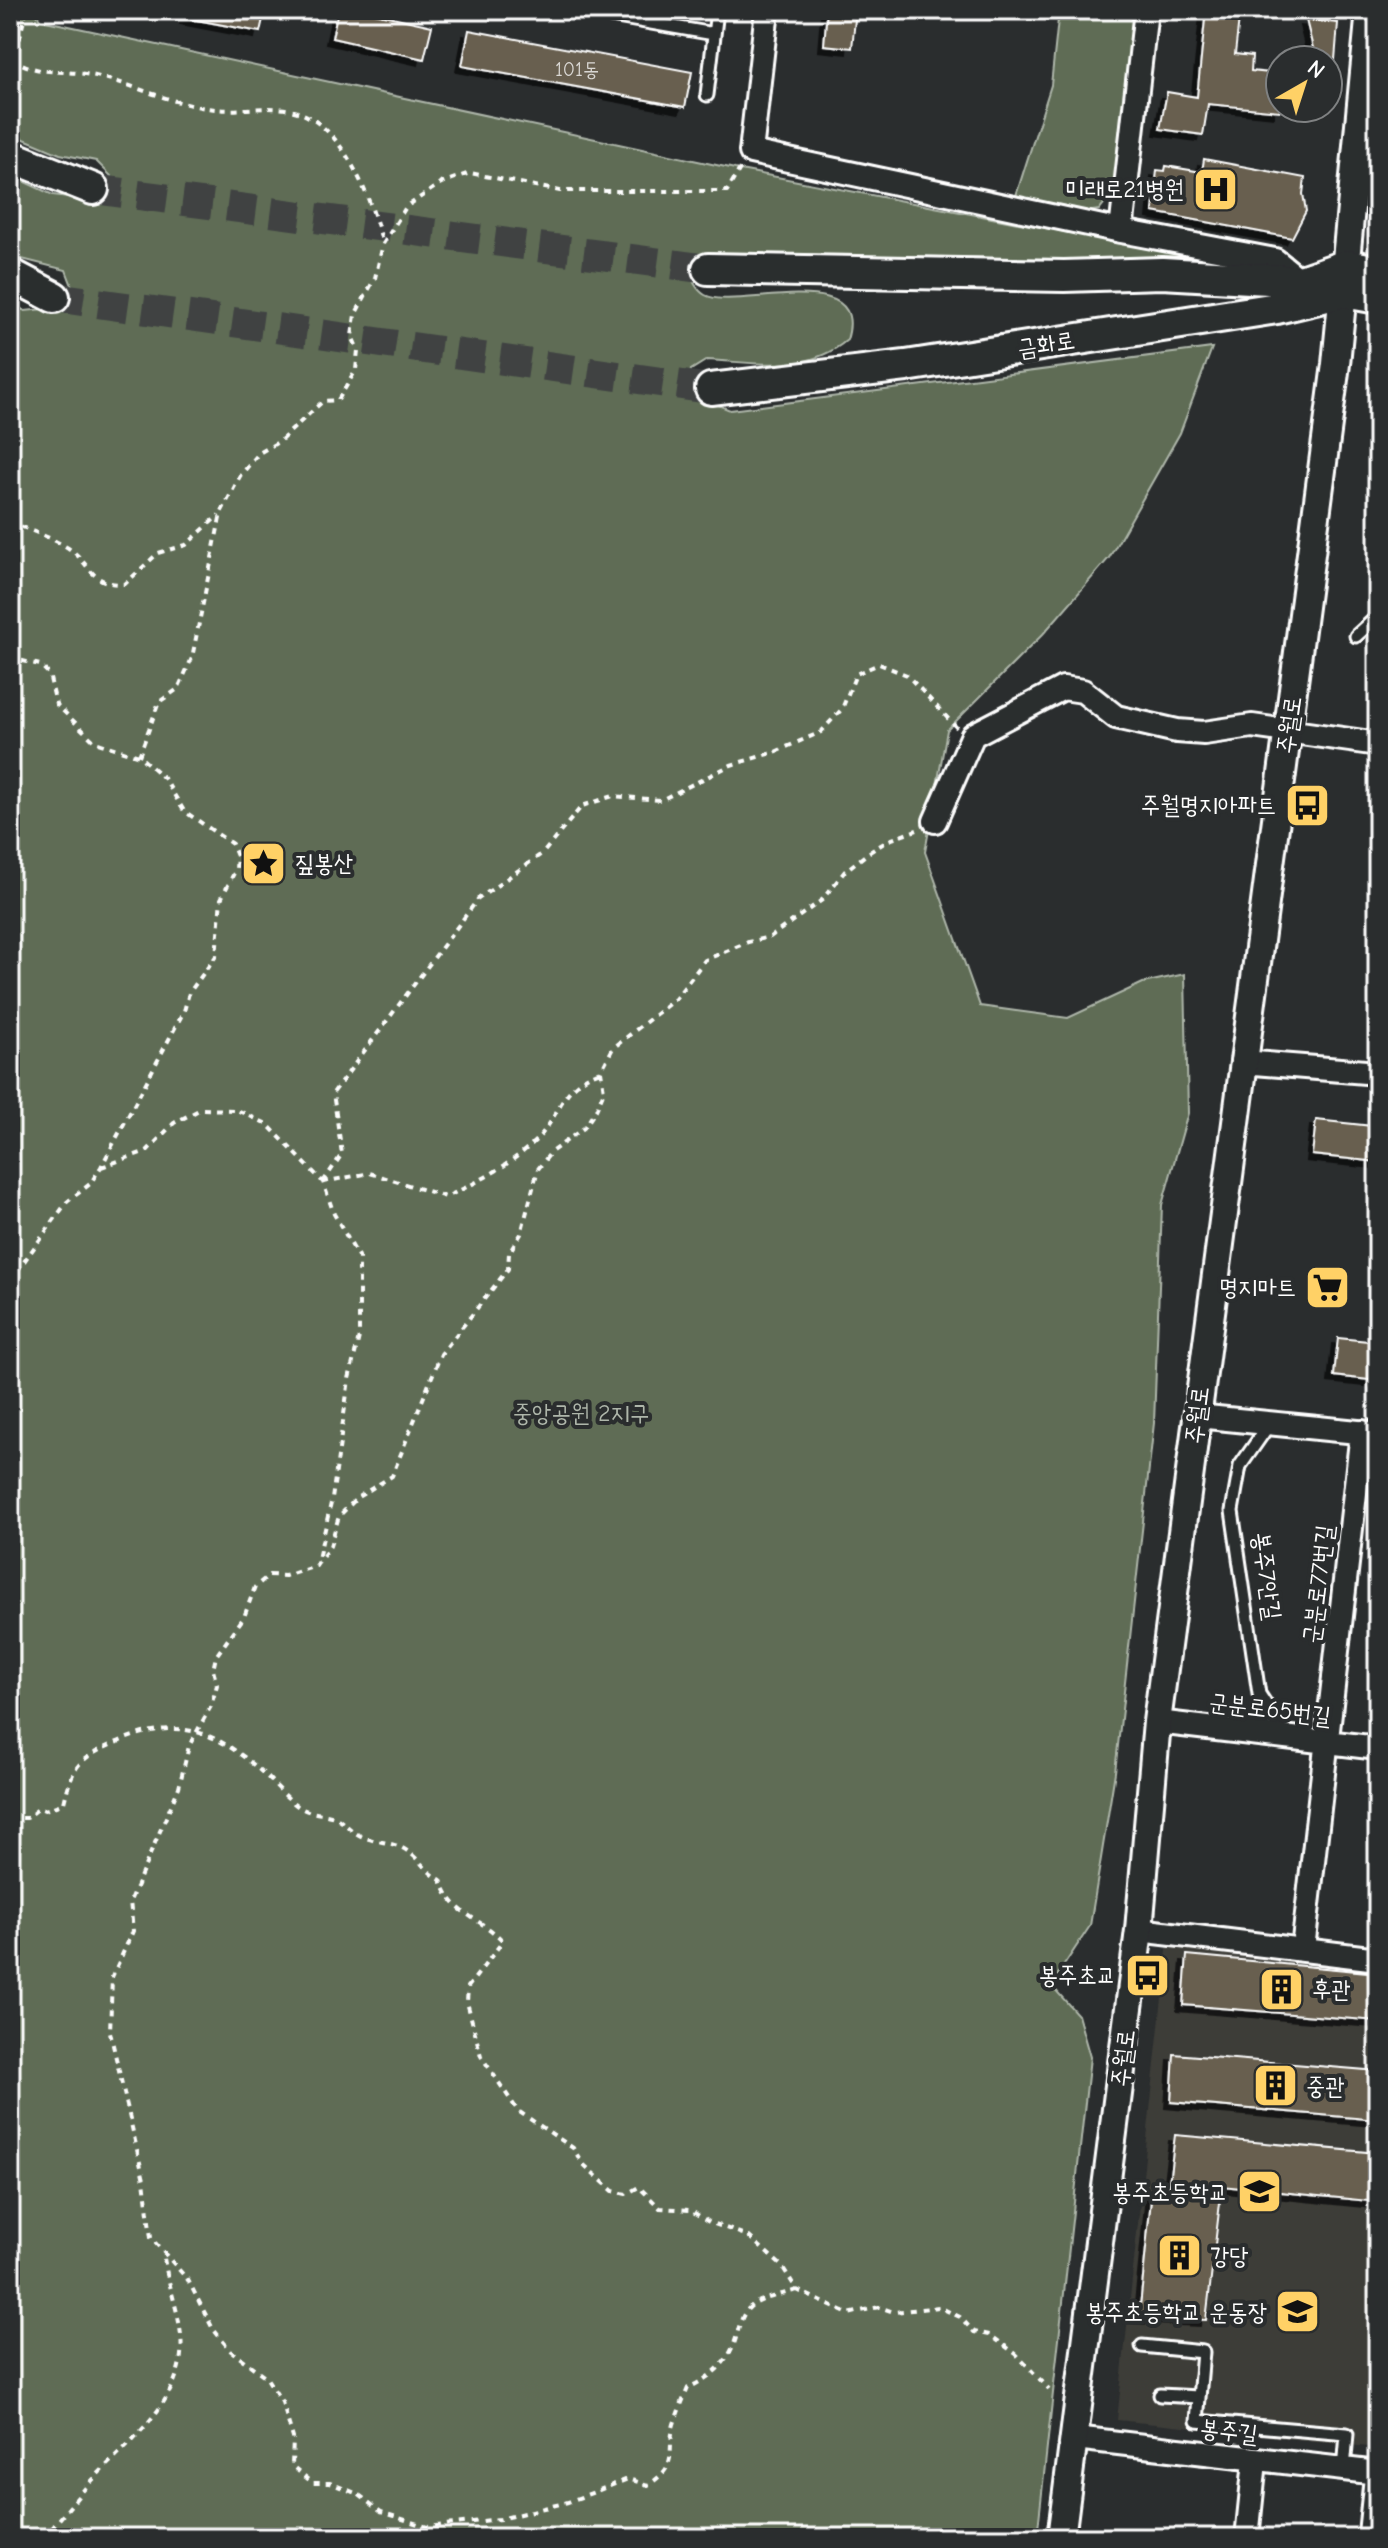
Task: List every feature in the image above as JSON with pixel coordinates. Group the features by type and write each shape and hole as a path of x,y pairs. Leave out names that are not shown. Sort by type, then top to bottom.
{"main road":[{"path":"10,156 93,189"},
{"name":"금화로","path":"708,269 1049,276 1162,273 1301,281 1346,279 1378,298"},
{"name":"금화로","path":"711,389 906,366 1277,308 1346,279 1378,271"},
{"path":"10,274 54,297"}],"street":[{"path":"767,10 751,152 1121,231 1275,260 1301,281"},
{"path":"1121,231 1146,10"},
{"name":"주월로","path":"1061,2538 1139,1930 1157,1722 1346,279 1370,10"},
{"path":"935,821 973,735 1063,688 1083,691 1116,717 1177,731 1204,733 1252,726 1378,744"},
{"path":"1242,1062 1378,1073"},
{"name":"군분로77번길","path":"1197,1416 1370,1433 1327,1742 1303,1949"},
{"name":"군분로65번길","path":"1157,1722 1378,1748"},
{"path":"1139,1930 1378,1959"},
{"name":"봉주길","path":"1075,2438 1255,2461 1375,2472"},
{"path":"1247,2538 1255,2461"}],"lane":[{"path":"576,10 714,34"},
{"path":"707,95 717,10"},
{"path":"1356,636 1378,616"},
{"name":"봉주7안길","path":"1270,1423 1240,1466 1232,1511 1259,1694 1287,1737"},
{"path":"1142,2346 1203,2352 1197,2421 1347,2434 1344,2469"},
{"path":"1160,2395 1199,2397"},
{"path":"1364,2538 1375,2472"}],"path":[{"path":"26,10 15,60 25,67 38,72 84,74 214,109 296,111 318,125 340,147 370,198 383,244"},
{"path":"139,756 159,702 178,689 192,658 221,513 240,476 259,453 280,441 323,401 338,400 348,388 356,370 358,350 352,336 355,315 375,278 383,244 406,207 420,196 470,173 560,191 727,191 751,152"},
{"path":"10,522 64,545 79,556 92,576 107,585 125,584 158,553 186,545 221,513"},
{"path":"10,658 40,665 49,674 56,704 95,742 139,756 164,778 184,811 204,829 232,844 237,856 236,869 221,899 216,956 189,993 184,1011 101,1167 90,1184 67,1202 10,1281"},
{"path":"323,1182 342,1154 333,1093 478,899 543,853 582,806 613,796 661,800 731,765 775,752 821,732 842,709 856,674 879,664 907,675 963,733 973,735"},
{"path":"797,2290 752,2305 740,2321 734,2345 724,2361 708,2379 688,2388 673,2426 673,2458 660,2477 648,2485 628,2479 568,2502 500,2519 427,2527 381,2512 358,2494 330,2483 313,2483 292,2466 293,2438 282,2402 266,2377 231,2351 213,2329 188,2280 151,2238 144,2180 110,2032 112,1977 133,1931 130,1901 179,1787 189,1746 211,1706 217,1685 213,1670 216,1656 244,1617 255,1587 269,1575 285,1576 316,1566 330,1546 339,1516 358,1497 392,1476 441,1354 508,1269 509,1253 521,1234 538,1169 551,1152 584,1128 596,1110 604,1091 601,1071 613,1048 675,999 705,960 748,942 770,937 822,900 845,871 868,853 889,840 935,821"},
{"path":"323,1182 370,1173 446,1197 510,1163 539,1138 555,1108 582,1077 601,1071"},
{"path":"101,1167 147,1151 174,1123 201,1109 237,1110 267,1124 323,1182 334,1214 359,1258 359,1337 349,1379 332,1499 316,1566"},
{"path":"10,1818 27,1818 39,1808 45,1810 64,1803 72,1768 91,1753 159,1729 197,1730 243,1755 300,1807 332,1816 360,1835 400,1847 420,1859 426,1872 441,1880 448,1899 470,1918 485,1923 503,1941 468,1987 467,2002 481,2056 518,2111 573,2148 582,2163 613,2191 626,2194 639,2187 652,2195 660,2208 690,2210 748,2236 782,2266 797,2290 848,2314 879,2307 894,2312 939,2307 960,2317 974,2332 990,2335 1016,2354 1049,2389"},
{"path":"44,2538 104,2468 146,2429 170,2390 179,2368 181,2336 164,2255"}],"shaded area":[{"name":"봉주초등학교","path":"1168,1941 1378,1964 1378,2448 1117,2420"}],"green space":[{"name":"중앙공원 2지구","path":"10,10 33,10 41,20 735,169 1223,262 707,253 694,259 688,269 705,295 720,299 820,296 839,302 849,316 847,340 815,358 780,364 707,360 691,370 687,383 696,396 730,410 1212,348 1180,433 1109,558 1043,634 947,730 925,852 980,1006 1068,1018 1143,983 1185,974 1188,1113 1162,1205 1154,1423 1115,1772 1090,1926 1051,1985 1078,2015 1090,2057 1037,2538 10,2538 10,303 25,311 63,307 74,291 66,270 10,256 10,175 53,195 92,200 109,188 111,176 96,161 60,154 10,133"},
{"path":"1059,10 1135,10 1113,192 1099,210 1086,212 1014,202 1051,85"}],"building":[{"path":"186,10 265,10 260,32 186,18"},
{"path":"338,10 361,10 432,26 424,59 332,38"},
{"path":"827,10 856,10 852,48 824,45"},
{"path":"1206,10 1240,10 1235,54 1252,56 1251,71 1264,72 1264,109 1208,104 1203,135 1160,129 1167,92 1197,97"},
{"path":"1306,20 1338,23 1336,44 1312,44"},
{"path":"469,30 692,72 685,107 462,66"},
{"path":"1204,159 1305,178 1303,194 1306,211 1292,238 1153,212 1157,170 1165,171 1166,166 1202,172"},
{"path":"1316,1120 1372,1126 1371,1143 1378,1144 1378,1162 1312,1155"},
{"path":"1338,1338 1378,1342 1378,1381 1334,1376"},
{"name":"후관","path":"1187,1955 1378,1973 1378,2021 1183,2005"},
{"name":"중관","path":"1174,2054 1378,2071 1378,2120 1171,2102"},
{"path":"1175,2135 1378,2153 1378,2202 1222,2186 1206,2320 1139,2317 1152,2190 1168,2191"}],"tunnel":[{"path":"93,189 708,269"},
{"path":"54,297 711,389"}],"place":[{"name":"미래로21병원","path":"1215,189"},
{"name":"주월명지아파트","path":"1307,805"},
{"name":"짚봉산","path":"264,863"},
{"name":"명지마트","path":"1327,1287"},
{"name":"봉주초교","path":"1147,1975"},
{"name":"후관","path":"1281,1989"},
{"name":"중관","path":"1275,2086"},
{"name":"봉주초등학교","path":"1259,2192"},
{"name":"강당","path":"1179,2256"},
{"name":"봉주초등학교 운동장","path":"1298,2312"}]}
